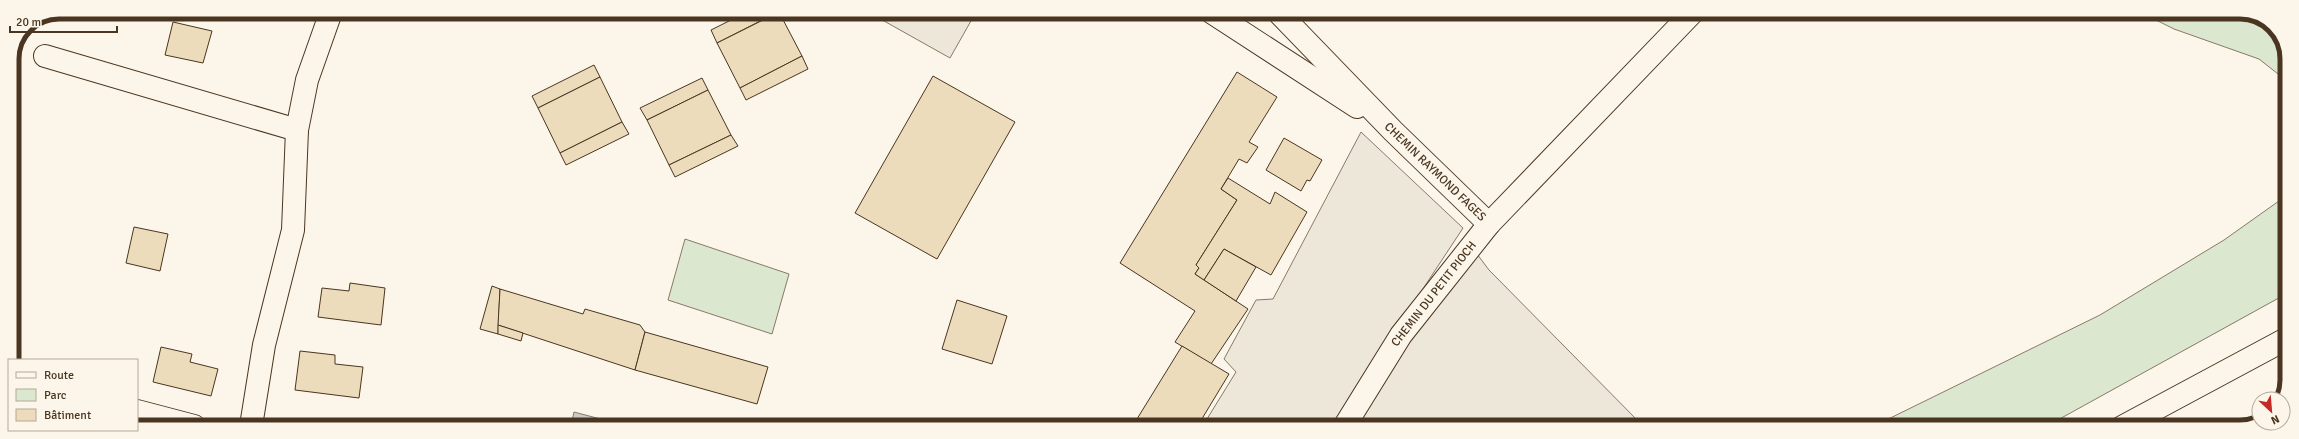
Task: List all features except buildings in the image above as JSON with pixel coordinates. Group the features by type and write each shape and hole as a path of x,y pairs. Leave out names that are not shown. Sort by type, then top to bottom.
{"main road":[{"path":"252,420 264,345 293,230 297,130 307,80 329,19"},
{"path":"1222,19 1393,131"},
{"name":"CHEMIN RAYMOND FAGES","path":"1285,19 1393,131 1489,224 1686,19"},
{"path":"45,56 297,130"},
{"name":"CHEMIN DU PETIT PIOCH","path":"1348,420 1401,335 1489,224"},
{"path":"2135,420 2280,342"},
{"path":"138,411 171,420"}],"green space":[{"path":"2154,19 2240,19 2260,24 2275,39 2279,49 2280,76 2259,59 2174,29"},
{"path":"2280,200 2280,297 2058,420 1886,420 2100,315 2224,240"},
{"path":"685,239 789,274 772,334 668,300"}],"shaded area":[{"path":"880,19 972,19 950,58"},
{"path":"1361,132 1463,228 1337,420 1206,420 1236,372 1224,359 1256,300 1273,299"},
{"path":"1477,254 1489,270 1637,420 1358,420 1403,348"},
{"path":"574,412 604,420 572,420"}]}
